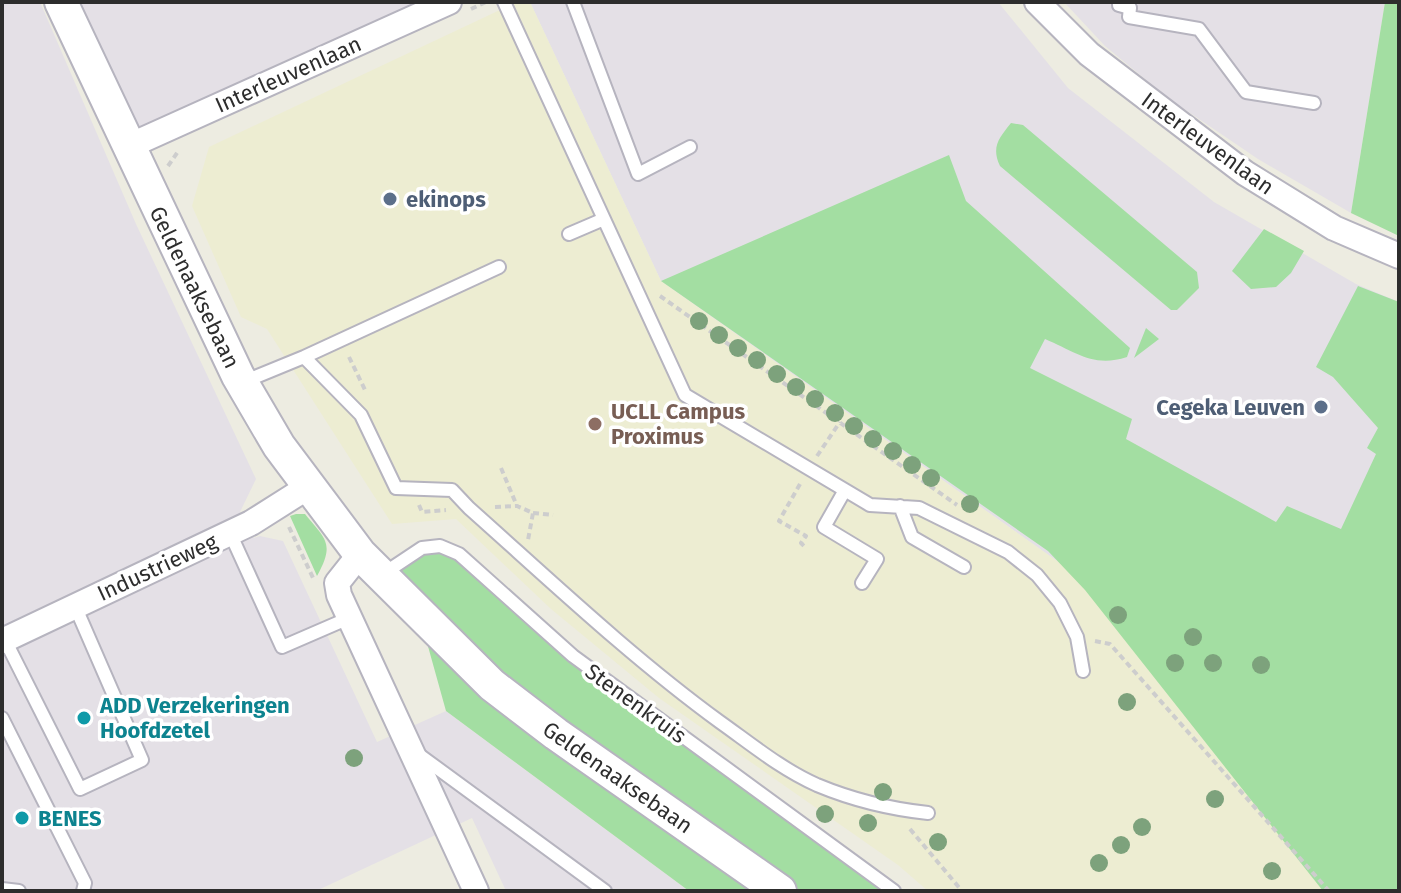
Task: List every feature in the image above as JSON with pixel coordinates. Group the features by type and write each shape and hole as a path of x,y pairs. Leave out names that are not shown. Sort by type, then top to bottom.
{"street":[{"name":"Geldenaaksebaan","path":"61,2 241,383 308,487 371,565 492,685 556,734 780,891"},
{"name":"Interleuvenlaan","path":"127,147 449,2"},
{"name":"Interleuvenlaan","path":"1037,2 1089,54 1245,173 1334,228 1399,256"},
{"name":"Industrieweg","path":"4,640 251,523 308,487"},
{"path":"371,565 337,583 339,595 476,891"}],"lane":[{"path":"504,2 685,395 870,505 919,508 1008,552 1037,575 1060,603 1077,637 1083,671"},
{"path":"573,2 638,174 690,147"},
{"path":"1119,2 1119,5 1130,8 1129,17 1199,29 1246,92 1314,103"},
{"path":"569,234 604,219"},
{"path":"241,383 499,267"},
{"path":"304,357 361,415 396,488 452,490 614,638 684,696 782,767 851,798 893,809 928,813"},
{"path":"845,490 824,527 877,559 862,583"},
{"path":"900,506 912,537 964,567"},
{"path":"230,533 282,647 349,618"},
{"name":"Stenenkruis","path":"371,565 422,548 440,546 459,554 573,656 894,891"},
{"path":"4,640 80,789 142,760 75,606"},
{"path":"2,718 85,883 83,891"},
{"path":"409,747 605,891"},
{"path":"2,889 19,891"}],"path":[{"path":"657,294 957,505"},
{"path":"341,340 367,394"},
{"path":"412,489 422,512 517,506 501,468"},
{"path":"533,513 553,515"},
{"path":"1077,637 1110,644 1329,891"},
{"path":"1098,641 1100,648"},
{"path":"893,809 962,891"}],"shaded area":[{"path":"2,2 40,2 136,224 256,479 240,512 254,538 260,536 283,541 377,742 446,711 689,891 506,891 472,818 316,891 2,891"},
{"path":"61,2 449,2 127,147"},
{"name":"UCLL Campus Proximus","path":"517,2 530,2 661,281 1399,803 1397,891 928,891 898,865 659,698 551,609 456,519 392,524 267,329 241,317 192,206 209,147"},
{"path":"530,2 998,2 1068,88 1214,202 1356,284 1399,302 1399,578 1391,797 661,281"},
{"path":"1064,2 1385,2 1351,213 1258,159 1168,98 1105,46"}],"green space":[{"path":"1385,2 1399,2 1399,236 1351,213"},
{"path":"1011,123 1023,125 1197,272 1199,288 1177,310 1171,310 1000,166 996,153 998,143"},
{"path":"949,155 966,201 1130,348 1127,357 1094,360 1045,339 1030,368 1132,419 1126,439 1276,522 1287,506 1341,529 1376,454 1367,448 1378,428 1333,377 1316,367 1358,286 1399,302 1399,891 1323,891 1085,590 1048,551 661,281"},
{"path":"1264,229 1304,251 1291,273 1276,287 1251,289 1232,271"},
{"path":"1146,328 1159,339 1134,358"},
{"path":"305,514 326,542 326,556 317,576 290,516"},
{"path":"440,546 573,656 894,891 689,891 446,711 419,614 381,576 422,548"}],"place":[{"name":"ekinops","path":"390,199"},
{"name":"Cegeka Leuven","path":"1321,407"},
{"name":"UCLL Campus Proximus","path":"595,424"},
{"name":"ADD Verzekeringen Hoofdzetel","path":"84,718"},
{"name":"BENES","path":"22,818"}]}
